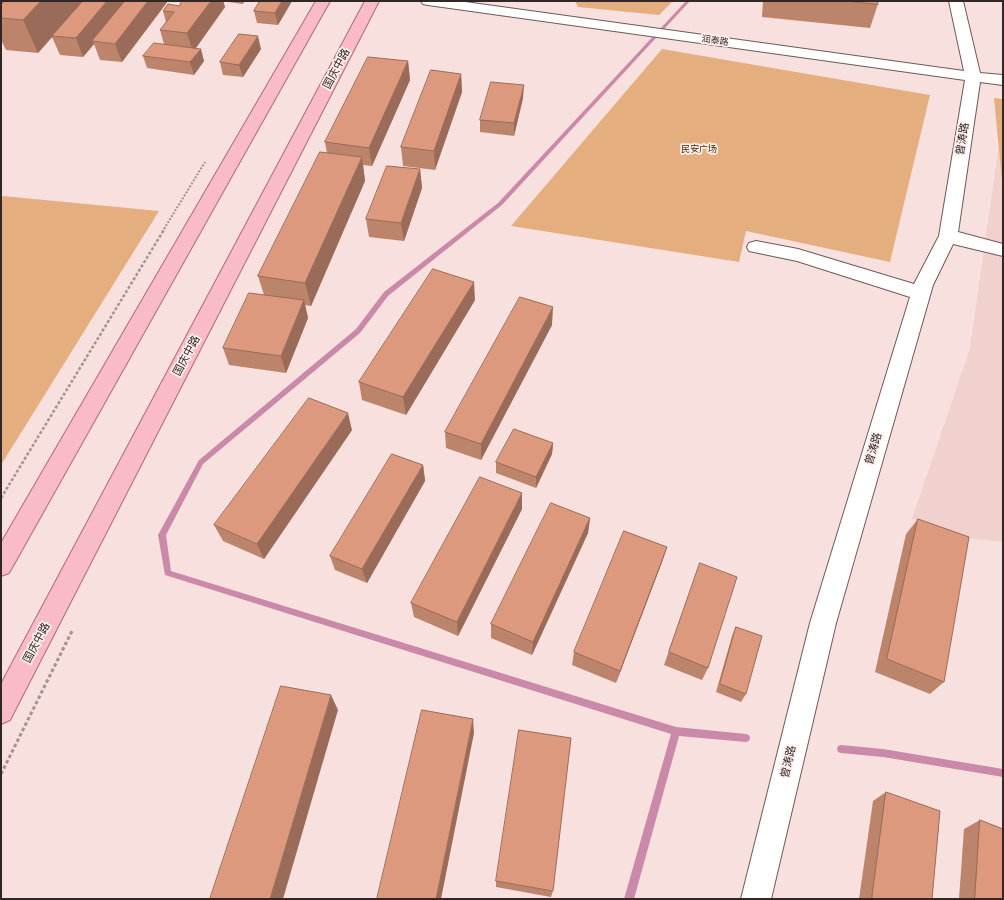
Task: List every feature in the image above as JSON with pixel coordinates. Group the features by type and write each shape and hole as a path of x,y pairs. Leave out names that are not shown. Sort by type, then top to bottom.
{"main road":[{"path":"1,564 323,1"},
{"name":"国庆中路","path":"1,711 372,1"}],"street":[{"name":"润泰路","path":"428,1 1003,80"},
{"path":"539,16 544,1"},
{"name":"曾涛路","path":"756,899 822,623 923,285 948,236 973,77 956,1"},
{"path":"948,236 1003,250"},
{"path":"756,247 798,255 921,293"}],"path":[{"path":"1,498 207,160"}],"shaded area":[{"path":"1003,117 1003,542 958,537 912,519 970,348"}],"green space":[{"path":"575,1 673,1 659,15 578,7"},
{"name":"民安广场","path":"662,49 930,95 890,262 746,231 739,262 511,226"},
{"path":"994,98 1003,99 1003,191"},
{"path":"3,196 159,211 1,465 1,198"}],"building":[{"path":"5,1 41,1 23,20 1,18 1,5"},
{"path":"83,1 107,1 76,38 52,36"},
{"path":"125,1 148,1 115,44 92,41"},
{"path":"182,1 211,1 187,33 160,30 174,12 163,11 168,4 179,6"},
{"path":"260,1 282,1 275,13 254,11"},
{"path":"845,1 878,1 878,4"},
{"path":"239,34 258,36 239,65 220,62"},
{"path":"154,43 201,49 190,62 143,56"},
{"path":"368,57 408,61 369,148 325,142"},
{"path":"431,70 461,74 434,151 401,147"},
{"path":"491,82 524,85 514,123 480,120"},
{"path":"320,152 362,157 305,283 258,276"},
{"path":"387,166 420,169 401,223 366,219"},
{"path":"433,269 474,282 403,397 359,382"},
{"path":"249,293 304,300 281,356 223,348"},
{"path":"520,297 553,307 481,444 445,432"},
{"path":"309,398 348,413 257,544 214,525"},
{"path":"514,429 553,443 536,477 496,462"},
{"path":"392,454 423,465 362,569 330,556"},
{"path":"480,477 522,493 457,622 411,603"},
{"path":"551,503 590,518 533,642 491,624"},
{"path":"918,519 969,537 944,682 887,659"},
{"path":"624,531 667,547 620,671 574,652"},
{"path":"700,563 737,577 708,668 669,652"},
{"path":"736,627 762,636 746,694 720,684"},
{"path":"281,686 331,695 270,899 210,899"},
{"path":"422,710 473,719 436,899 377,899"},
{"path":"519,730 571,738 553,891 496,881"},
{"path":"886,792 940,811 932,899 872,899"},
{"path":"980,820 1003,829 1003,899 975,899"}],"waterway":[{"path":"676,731 168,573 162,535 201,462 358,331 386,294 500,204 688,1"},
{"path":"629,899 676,731"},
{"path":"676,731 746,738"},
{"path":"841,749 883,753 1003,773"}]}
